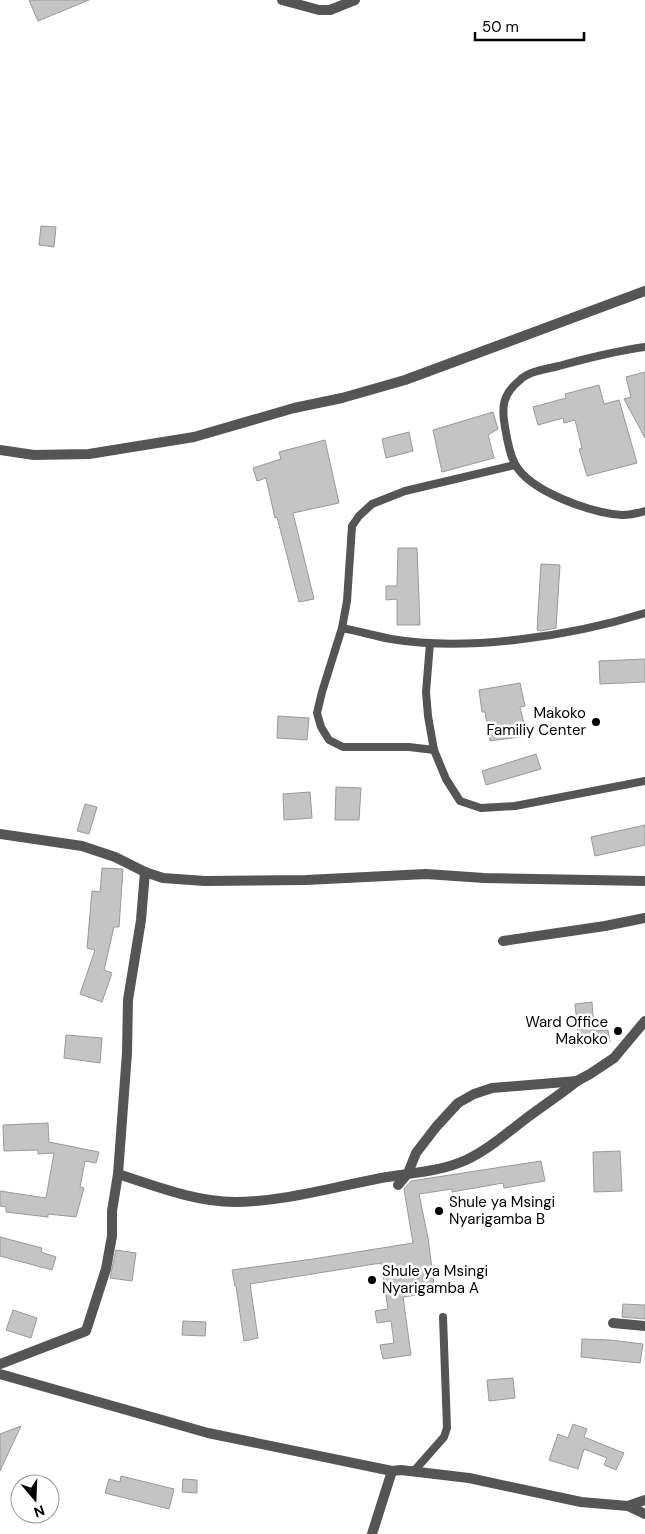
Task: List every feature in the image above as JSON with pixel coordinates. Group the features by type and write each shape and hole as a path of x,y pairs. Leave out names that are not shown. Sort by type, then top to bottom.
{"street":[{"path":"282,0 318,10 330,10 355,0"},
{"path":"0,450 34,455 89,454 194,438 294,408 342,398 405,380 645,291"},
{"path":"0,834 82,846 115,856 145,872 163,878 205,881 306,880 426,874 484,878 645,881"},
{"path":"0,1364 86,1331 106,1269 112,1236 112,1211 118,1174 127,1053 128,1000 141,920 145,872"},
{"path":"503,941 645,918"},
{"path":"118,1174 185,1194 211,1200 234,1202 292,1195 450,1166 477,1155 577,1081 614,1058 645,1021"},
{"path":"398,1185 408,1173 416,1153 458,1103 474,1094 492,1088 577,1081"},
{"path":"613,1323 645,1326"},
{"path":"0,1374 208,1433 392,1471 414,1471 469,1478 582,1502 628,1506 645,1514"},
{"path":"372,1534 392,1471"},
{"path":"628,1506 645,1500"}],"lane":[{"path":"645,347 584,359 521,378 506,394 502,412 507,442 515,465 531,481 557,497 582,507 623,515 645,512"},
{"path":"434,750 342,747 329,740 321,727 318,713 322,692 342,628 350,570 352,526 359,516 372,504 406,491 515,465"},
{"path":"342,628 392,639 430,643 507,641 572,631 645,613"},
{"path":"430,643 426,692 434,750 446,779 460,801 481,808 515,806 645,780"},
{"path":"414,1471 444,1437 447,1428 444,1317"}],"building":[{"path":"29,0 89,0 38,21"},
{"path":"41,226 56,227 54,247 39,245"},
{"path":"645,372 645,438 624,399 631,397 626,377"},
{"path":"599,385 604,404 619,400 637,463 587,476 579,449 582,448 575,420 564,423 563,418 538,425 533,407 566,398 565,394"},
{"path":"493,412 498,429 488,435 494,458 442,472 433,430"},
{"path":"409,432 413,451 386,458 382,439"},
{"path":"325,440 339,503 293,513 314,599 299,602 277,517 275,518 266,478 257,481 253,468 281,459 279,452"},
{"path":"398,548 417,548 420,625 397,625 397,599 386,600 386,586 397,586"},
{"path":"541,564 560,565 556,628 541,631 537,630"},
{"path":"645,659 645,682 600,684 599,661"},
{"path":"520,683 525,706 520,707 527,736 490,741 485,712 482,712 479,690"},
{"path":"278,716 309,718 307,740 277,738"},
{"path":"536,754 541,769 486,785 482,771"},
{"path":"336,787 361,788 359,820 335,820"},
{"path":"310,792 312,818 284,820 283,794"},
{"path":"85,804 97,807 89,834 77,831"},
{"path":"645,825 645,845 595,856 591,837"},
{"path":"102,868 123,869 119,927 114,927 104,970 112,973 102,1002 80,994 95,950 87,948 92,891 100,892"},
{"path":"592,1002 594,1031 608,1030 610,1042 579,1045 575,1004"},
{"path":"66,1035 102,1038 100,1063 64,1058"},
{"path":"48,1123 49,1142 99,1152 96,1163 85,1161 80,1187 84,1188 76,1217 48,1214 48,1217 6,1212 6,1207 0,1206 0,1191 46,1198 54,1153 38,1154 38,1150 4,1151 3,1125"},
{"path":"620,1151 622,1191 594,1192 593,1152"},
{"path":"541,1161 545,1181 504,1188 503,1183 452,1192 452,1189 419,1194 428,1238 435,1292 403,1297 411,1355 383,1359 380,1345 394,1343 391,1321 377,1323 375,1311 388,1309 381,1263 250,1284 258,1338 244,1341 232,1270 413,1243 404,1189 411,1181"},
{"path":"0,1237 42,1248 41,1252 56,1257 52,1270 0,1256"},
{"path":"116,1250 136,1253 132,1281 110,1278"},
{"path":"623,1304 645,1305 645,1319 622,1317"},
{"path":"13,1310 37,1318 31,1338 6,1330"},
{"path":"183,1321 206,1322 205,1336 182,1335"},
{"path":"582,1339 643,1344 640,1363 581,1357"},
{"path":"513,1378 515,1398 489,1401 487,1380"},
{"path":"573,1424 587,1429 584,1437 624,1453 616,1470 604,1465 607,1458 584,1449 578,1469 549,1460 558,1434 568,1438"},
{"path":"21,1426 0,1471 0,1434"},
{"path":"121,1476 174,1489 169,1509 105,1493 109,1479 120,1482"},
{"path":"183,1479 197,1480 197,1493 182,1492"}],"place":[{"name":"Makoko Familiy Center","path":"596,722"},
{"name":"Ward Office Makoko","path":"618,1031"},
{"name":"Shule ya Msingi Nyarigamba B","path":"439,1211"},
{"name":"Shule ya Msingi Nyarigamba A","path":"372,1280"}]}
